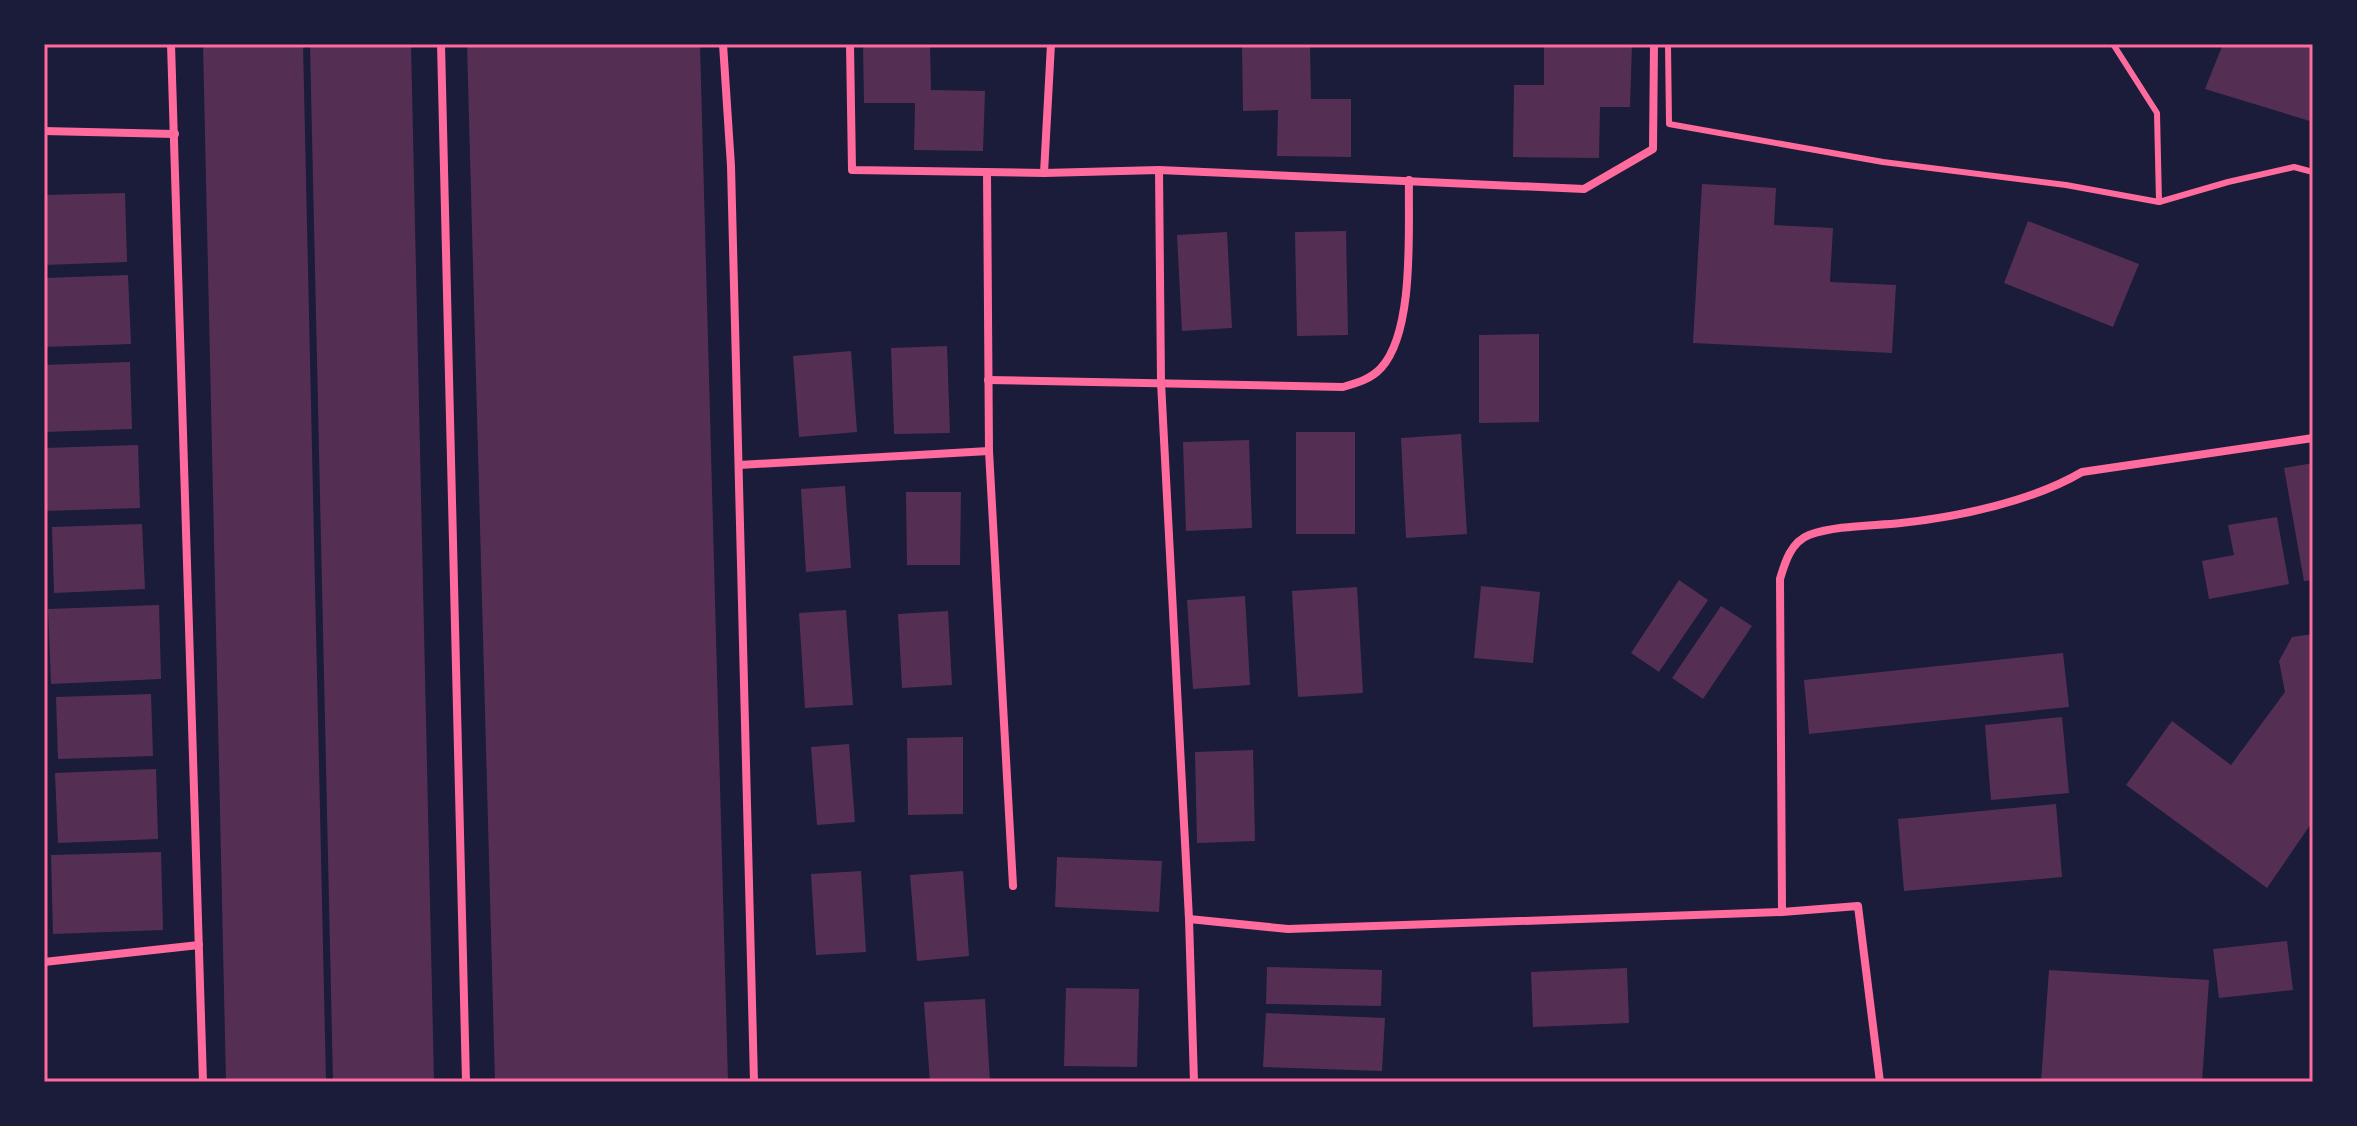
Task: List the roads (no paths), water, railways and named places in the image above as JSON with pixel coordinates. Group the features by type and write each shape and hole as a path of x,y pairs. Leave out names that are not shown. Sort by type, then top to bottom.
{"street":[{"path":"171,44 203,1082"},
{"path":"441,44 466,1082"},
{"path":"723,44 731,166 754,1082"},
{"path":"850,44 852,170 1044,173 1159,170 1584,189 1653,149 1654,44"},
{"path":"1044,173 1051,44"},
{"path":"44,131 175,134"},
{"path":"1159,170 1161,382 1189,919 1194,1082"},
{"path":"987,172 989,451 1013,886"},
{"path":"988,380 1343,387 1364,381 1381,368 1398,339 1404,315 1409,180"},
{"path":"1782,912 1780,579 1784,564 1798,543 1807,536 1829,531 1930,520 2030,496 2058,486 2082,472 2313,438"},
{"path":"739,465 989,451"},
{"path":"1189,919 1288,929 1782,912 1858,906 1880,1082"},
{"path":"44,962 199,945"}],"lane":[{"path":"1668,44 1669,124 1883,162 2066,185 2159,202 2294,167 2313,172"},
{"path":"2113,44 2157,113 2159,202"}]}
